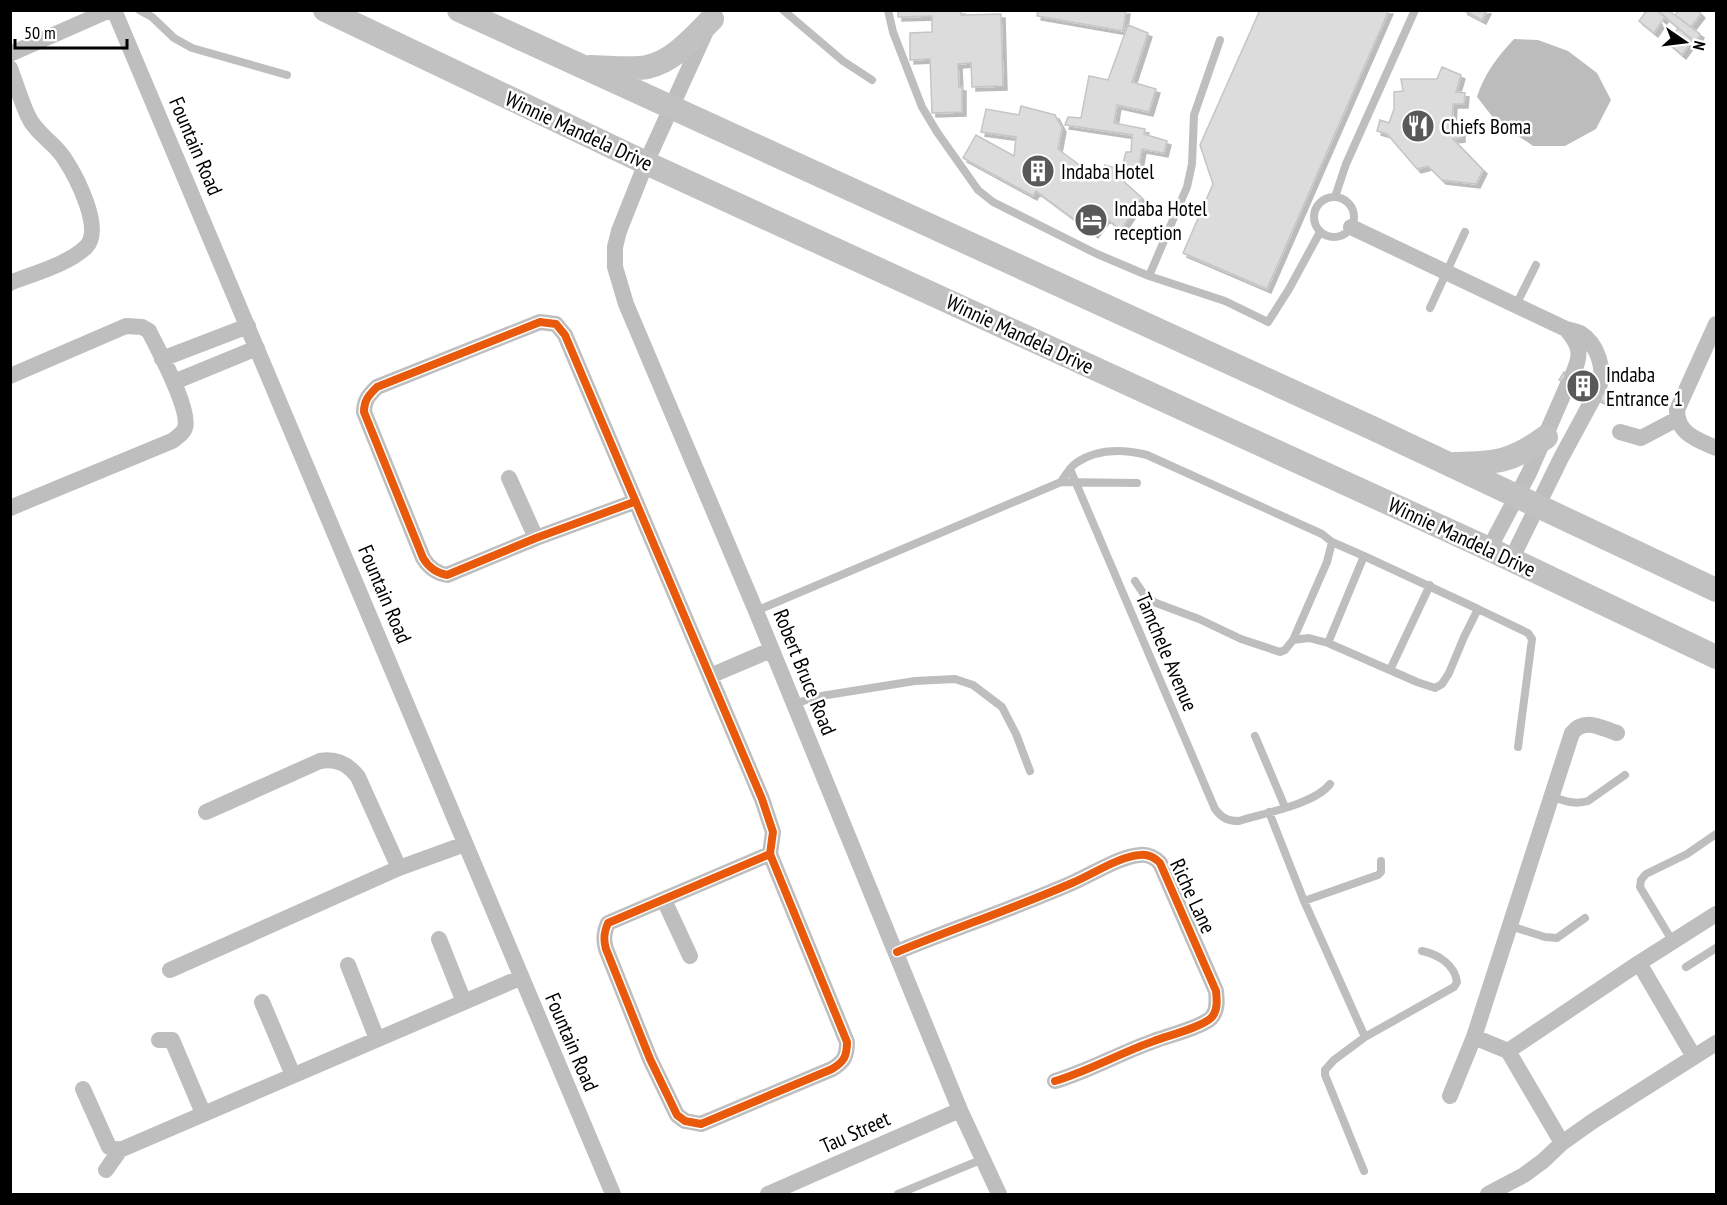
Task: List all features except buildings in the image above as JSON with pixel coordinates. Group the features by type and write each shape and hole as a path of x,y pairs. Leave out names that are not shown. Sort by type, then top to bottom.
{"main road":[{"name":"Winnie Mandela Drive","path":"325,10 645,163 1489,549 1716,657"},
{"path":"459,10 1450,464 1716,590"},
{"path":"582,67 647,67 684,47 714,15"},
{"path":"1450,464 1492,463 1513,458 1546,437"}],"street":[{"path":"10,54 112,10"},
{"name":"Fountain Road","path":"112,10 248,326 612,1194"},
{"name":"Robert Bruce Road","path":"714,15 645,163 619,231 615,247 615,267 626,304 756,611 960,1110 999,1194"},
{"path":"10,68 28,117 38,132 63,156 76,180 93,225 87,246 79,252 64,261 10,283"},
{"path":"1351,227 1580,333 1594,349 1601,369 1596,393 1561,458 1489,549"},
{"path":"634,501 447,575 440,574 428,565 364,412 364,404 367,397 377,387 540,322 555,324 565,335 762,799 773,832 770,854 847,1042 846,1057 832,1070 701,1124 685,1121 677,1115 650,1059 603,940 604,931 608,923 770,854"},
{"path":"1716,324 1679,403 1677,419 1684,432 1716,448"},
{"path":"10,376 126,326 142,327 149,331 174,382 186,422 182,434 172,441 10,508"},
{"path":"162,359 248,326"},
{"path":"1511,560 1546,437 1580,358 1576,341 1566,328"},
{"path":"174,382 257,348"},
{"path":"1620,432 1641,438 1677,419"},
{"path":"509,478 536,538"},
{"path":"710,675 771,650"},
{"path":"1450,1096 1474,1037 1572,733 1578,726 1591,725 1617,734"},
{"path":"206,812 320,762 329,759 338,761 352,769 358,777 399,868"},
{"path":"170,970 399,868 465,844"},
{"name":"Riche Lane","path":"897,952 1070,885 1105,867 1138,855 1155,858 1160,863 1216,991 1216,1009 1211,1018 1178,1033 1081,1073 1054,1081"},
{"path":"664,900 690,956"},
{"path":"1508,1051 1716,914"},
{"path":"439,939 464,1002"},
{"path":"1639,963 1694,1057"},
{"path":"348,965 377,1039"},
{"path":"106,1170 120,1150 520,978"},
{"path":"262,1002 292,1075"},
{"path":"1474,1037 1508,1051 1562,1143"},
{"path":"159,1040 172,1040 203,1113"},
{"path":"1488,1194 1524,1175 1593,1121 1716,1043"},
{"path":"83,1089 109,1147 120,1150"},
{"name":"Tau Street","path":"768,1194 960,1110"}],"lane":[{"path":"139,10 152,17 174,38 192,48 287,75"},
{"path":"783,10 843,61 872,80"},
{"path":"888,10 893,32 922,107 978,190 993,202 1097,254 1149,276 1224,301 1268,322 1289,289 1320,231"},
{"path":"1335,197 1346,164 1415,10"},
{"path":"1149,276 1186,187 1192,164 1194,115 1220,40"},
{"path":"1335,197 1342,199 1351,207 1353,214 1348,232 1337,237 1325,235 1314,221 1315,209 1323,200 1335,197"},
{"path":"1430,308 1465,232"},
{"path":"1516,305 1536,265"},
{"path":"1060,482 1074,464 1105,451 1128,450 1147,455 1322,534 1332,542 1430,585 1528,633 1532,639 1518,747"},
{"name":"Tamchele Avenue","path":"1070,469 1215,809 1222,818 1230,821 1239,821 1269,812"},
{"path":"756,611 1060,482 1137,483"},
{"path":"1135,581 1145,596 1156,603 1241,639 1280,652 1285,650 1293,640 1327,562 1332,542"},
{"path":"1328,643 1364,556"},
{"path":"1390,670 1430,585"},
{"path":"1293,640 1309,638 1328,643 1435,688 1442,684 1478,609"},
{"path":"793,704 821,696 915,681 955,679 973,686 1002,707 1030,771"},
{"path":"1255,736 1285,807"},
{"path":"1552,796 1574,804 1588,801 1625,775"},
{"path":"1330,784 1325,791 1308,801 1269,812 1304,901 1365,1037"},
{"path":"1673,942 1640,887 1641,880 1646,874 1687,854 1716,834"},
{"path":"1304,901 1378,875 1381,872 1381,861"},
{"path":"1510,926 1545,937 1557,938 1586,918"},
{"path":"1686,967 1716,948"},
{"path":"1364,1171 1325,1075 1325,1070 1334,1060 1365,1037 1450,990 1456,984 1455,974 1444,961 1432,952 1422,951"},
{"path":"898,1194 983,1159"}],"shaded area":[{"path":"1514,39 1538,40 1568,51 1597,73 1611,100 1596,129 1565,146 1533,146 1495,120 1477,97 1492,66"}],"cycle path":[{"path":"634,502 536,538 447,575 439,573 423,558 364,412 366,401 377,387 540,322 556,324 565,335 762,799 773,832 770,854 847,1042 844,1058 832,1069 701,1124 685,1121 677,1115 650,1059 606,949 604,939 606,929 608,923 770,854"},
{"path":"897,952 1080,880 1106,866 1132,856 1146,855 1158,861 1216,991 1215,1012 1211,1018 1200,1025 1055,1081"}],"place":[{"name":"Chiefs Boma","path":"1418,126"},
{"name":"Indaba Hotel","path":"1038,171"},
{"name":"Indaba Hotel reception","path":"1091,220"},
{"name":"Indaba Entrance 1","path":"1583,386"}]}
